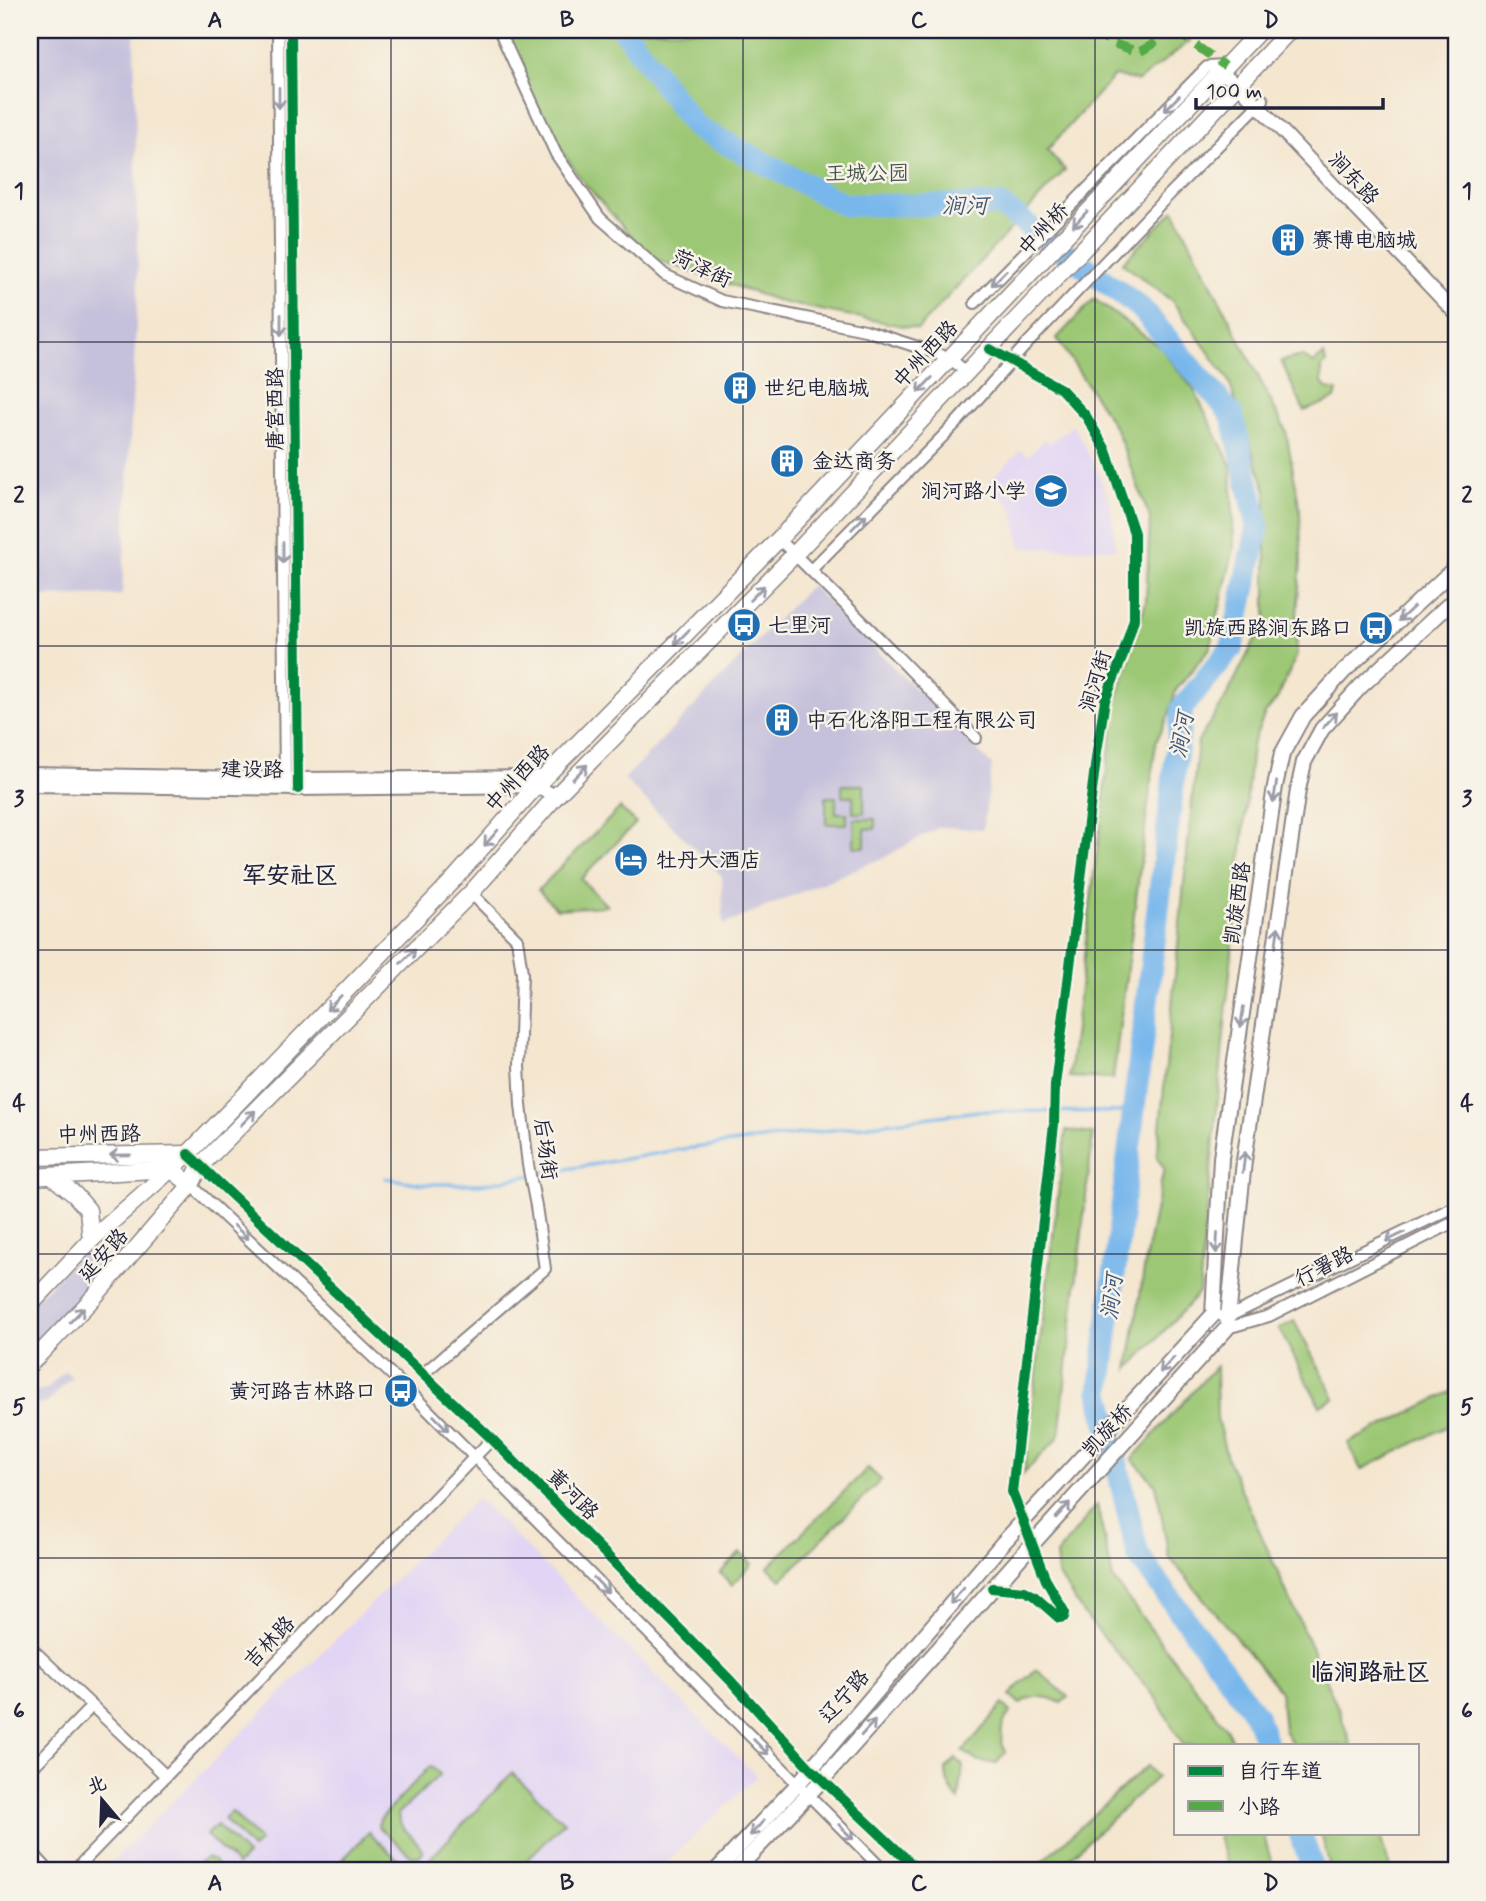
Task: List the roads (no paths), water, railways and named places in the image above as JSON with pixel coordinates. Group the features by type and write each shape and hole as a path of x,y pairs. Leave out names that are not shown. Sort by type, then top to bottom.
{"main road":[{"name":"中州桥","path":"989,317 1121,165 1223,69 1260,30"},
{"name":"中州桥","path":"1004,333 1290,30"},
{"name":"中州西路","path":"30,1157 188,1154 454,878 540,782 779,539 989,317"},
{"name":"中州西路","path":"200,1167 471,893 556,796 795,554 1004,333"},
{"name":"凯旋西路","path":"1218,1321 1222,1158 1275,786 1282,754 1303,716 1343,671 1456,568"},
{"name":"凯旋西路","path":"1218,1321 1304,762 1322,729 1360,687 1454,604"},
{"name":"延安路","path":"30,1305 91,1240 188,1154"},
{"name":"延安路","path":"30,1364 95,1296 191,1185 200,1167"},
{"name":"中州西路","path":"30,1177 171,1169"},
{"path":"171,1169 191,1185"},
{"path":"53,1177 88,1210 91,1240"},
{"name":"凯旋桥","path":"1002,1544 1218,1321"},
{"name":"凯旋桥","path":"1017,1561 1218,1321"},
{"name":"辽宁路","path":"735,1871 803,1789 810,1768 1002,1544"},
{"name":"辽宁路","path":"716,1871 803,1789 822,1780 1017,1561"}],"street":[{"name":"唐宫西路","path":"278,30 291,784"},
{"name":"唐宫西路","path":"291,30 291,784"},
{"name":"菏泽街","path":"499,30 556,154 600,218 665,275 722,301 865,330 951,359 967,373"},
{"name":"涧东路","path":"1223,69 1260,102 1456,304"},
{"name":"涧东路","path":"1260,102 1456,314"},
{"path":"811,570 958,421 1024,347 1260,102"},
{"path":"975,303 1121,165"},
{"name":"涧河街","path":"990,349 1061,389 1086,416 1107,450 1134,533 1134,619 1122,659 1105,700 1055,1085 1054,1124 1012,1492 1046,1580 1065,1613 1064,1617 1059,1618 1025,1591 992,1588"},
{"path":"779,539 976,738"},
{"name":"建设路","path":"30,775 291,784"},
{"name":"建设路","path":"30,785 540,782 556,796"},
{"name":"后场街","path":"424,1374 545,1269 527,1165 521,1105 519,1066 522,973 517,939 471,893"},
{"name":"黄河路","path":"188,1154 492,1439 730,1680 810,1768 919,1871"},
{"name":"黄河路","path":"191,1185 409,1391 884,1871"},
{"name":"行署路","path":"1218,1321 1456,1206"},
{"name":"行署路","path":"1218,1321 1269,1316 1456,1221"},
{"name":"吉林路","path":"74,1871 492,1439"},
{"path":"30,1647 166,1776"},
{"path":"30,1770 92,1706"},
{"path":"30,1850 48,1871"}],"waterway":[{"name":"涧河","path":"624,30 695,127 845,205 1000,205 1141,308 1232,415 1258,526 1232,647 1182,708 1100,1392 1138,1555 1256,1715 1267,1744"},
{"path":"385,1178 423,1184 481,1184 677,1150 978,1111 1133,1112"},
{"name":"涧河","path":"1300,1834 1314,1871"}],"place":[{"name":"赛博电脑城","path":"1288,240"},
{"name":"世纪电脑城","path":"740,388"},
{"name":"金达商务","path":"787,461"},
{"name":"涧河路小学","path":"1051,491"},
{"name":"七里河","path":"744,625"},
{"name":"凯旋西路涧东路口","path":"1376,628"},
{"name":"中石化洛阳工程有限公司","path":"782,720"},
{"name":"牡丹大酒店","path":"631,860"},
{"name":"黄河路吉林路口","path":"401,1391"}],"district":[{"name":"军安社区","path":"290,875"},
{"name":"临涧路社区","path":"1370,1672"}],"park label":[{"name":"王城公园","path":"867,173"}]}
